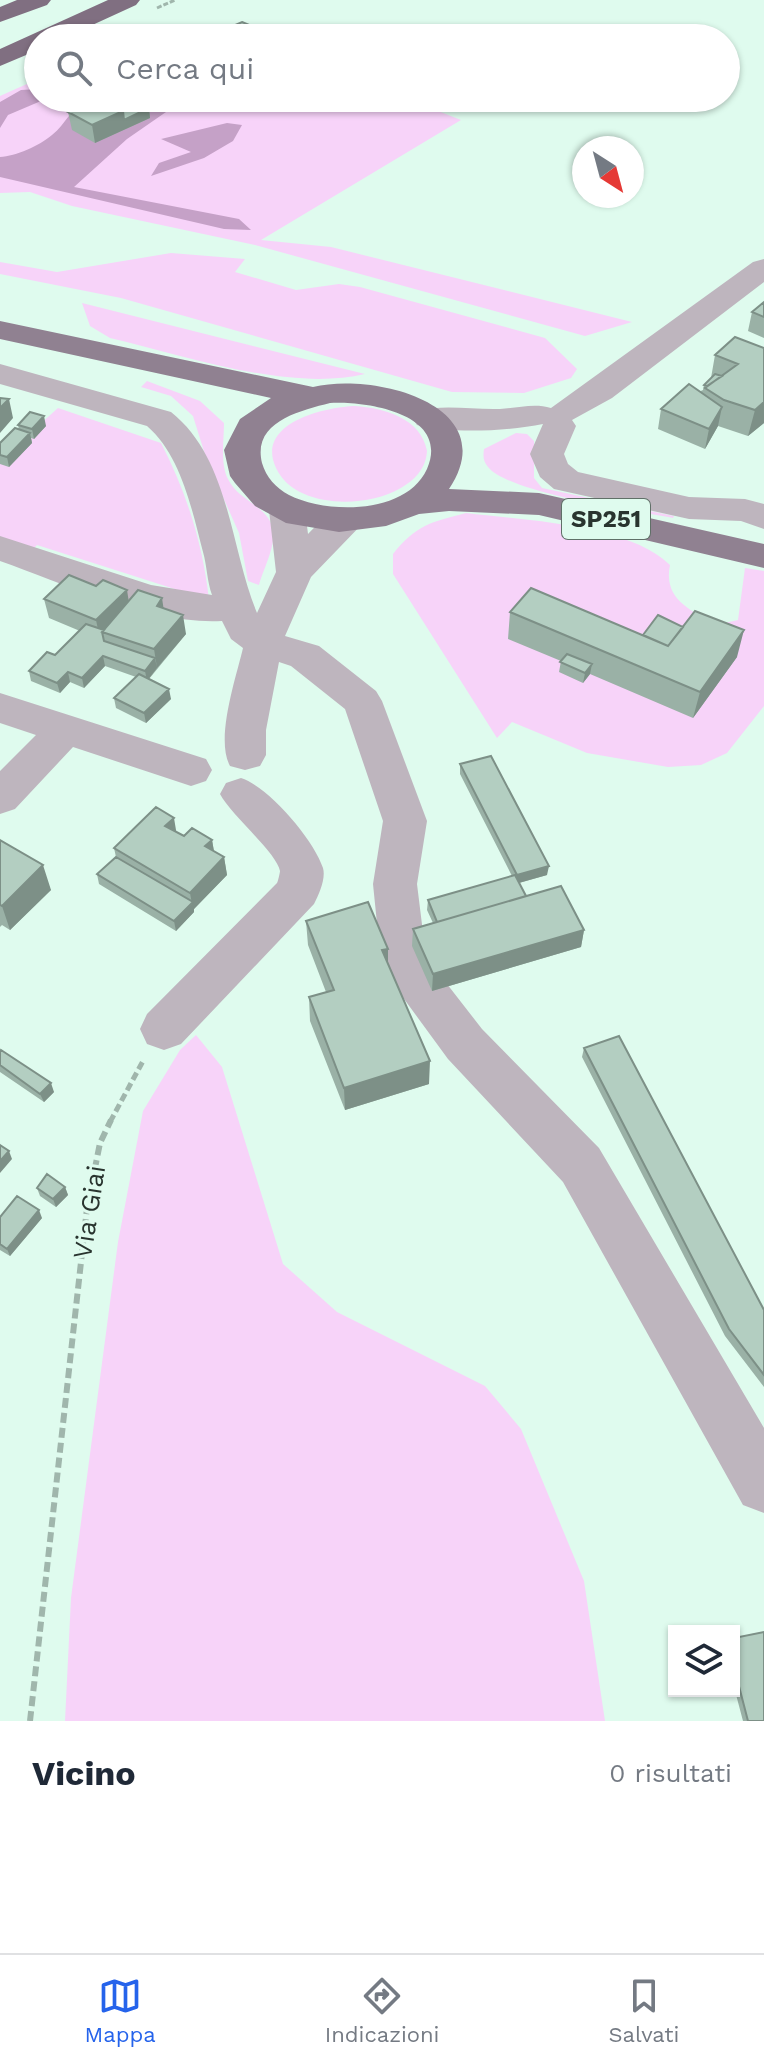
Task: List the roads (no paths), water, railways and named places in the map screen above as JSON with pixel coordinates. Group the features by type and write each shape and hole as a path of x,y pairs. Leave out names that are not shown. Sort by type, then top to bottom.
{"highway":[{"path":"0,15 39,0"},
{"path":"75,24 128,0"},
{"path":"0,58 24,47"}],"main road":[{"path":"0,330 309,396"},
{"path":"166,367 216,396 250,430"},
{"path":"341,392 377,395 409,405 429,418 445,438 448,452 447,464 440,479 429,492 412,503 377,516 348,520 318,518 287,510 262,495 244,474 241,450 250,430 275,409 309,396 341,392"},
{"name":"SP251","path":"448,452 482,477 539,504"},
{"name":"SP251","path":"412,503 449,500 539,504 673,534 748,525"}],"street":[{"path":"429,418 555,417 600,391 764,268"},
{"path":"0,374 159,419 176,433 196,472 248,625 243,775 231,798 209,798 193,786 191,770 0,708"},
{"path":"555,417 547,454 552,469 566,481 689,508 748,525"},
{"path":"287,510 295,572"},
{"path":"248,625 329,534 348,520"},
{"path":"0,548 177,606 217,610 305,656 362,701 405,821 395,884 404,963 465,1044 581,1165 764,1484"},
{"path":"0,798 65,730"},
{"path":"164,1029 298,891 302,871 243,775"}]}
